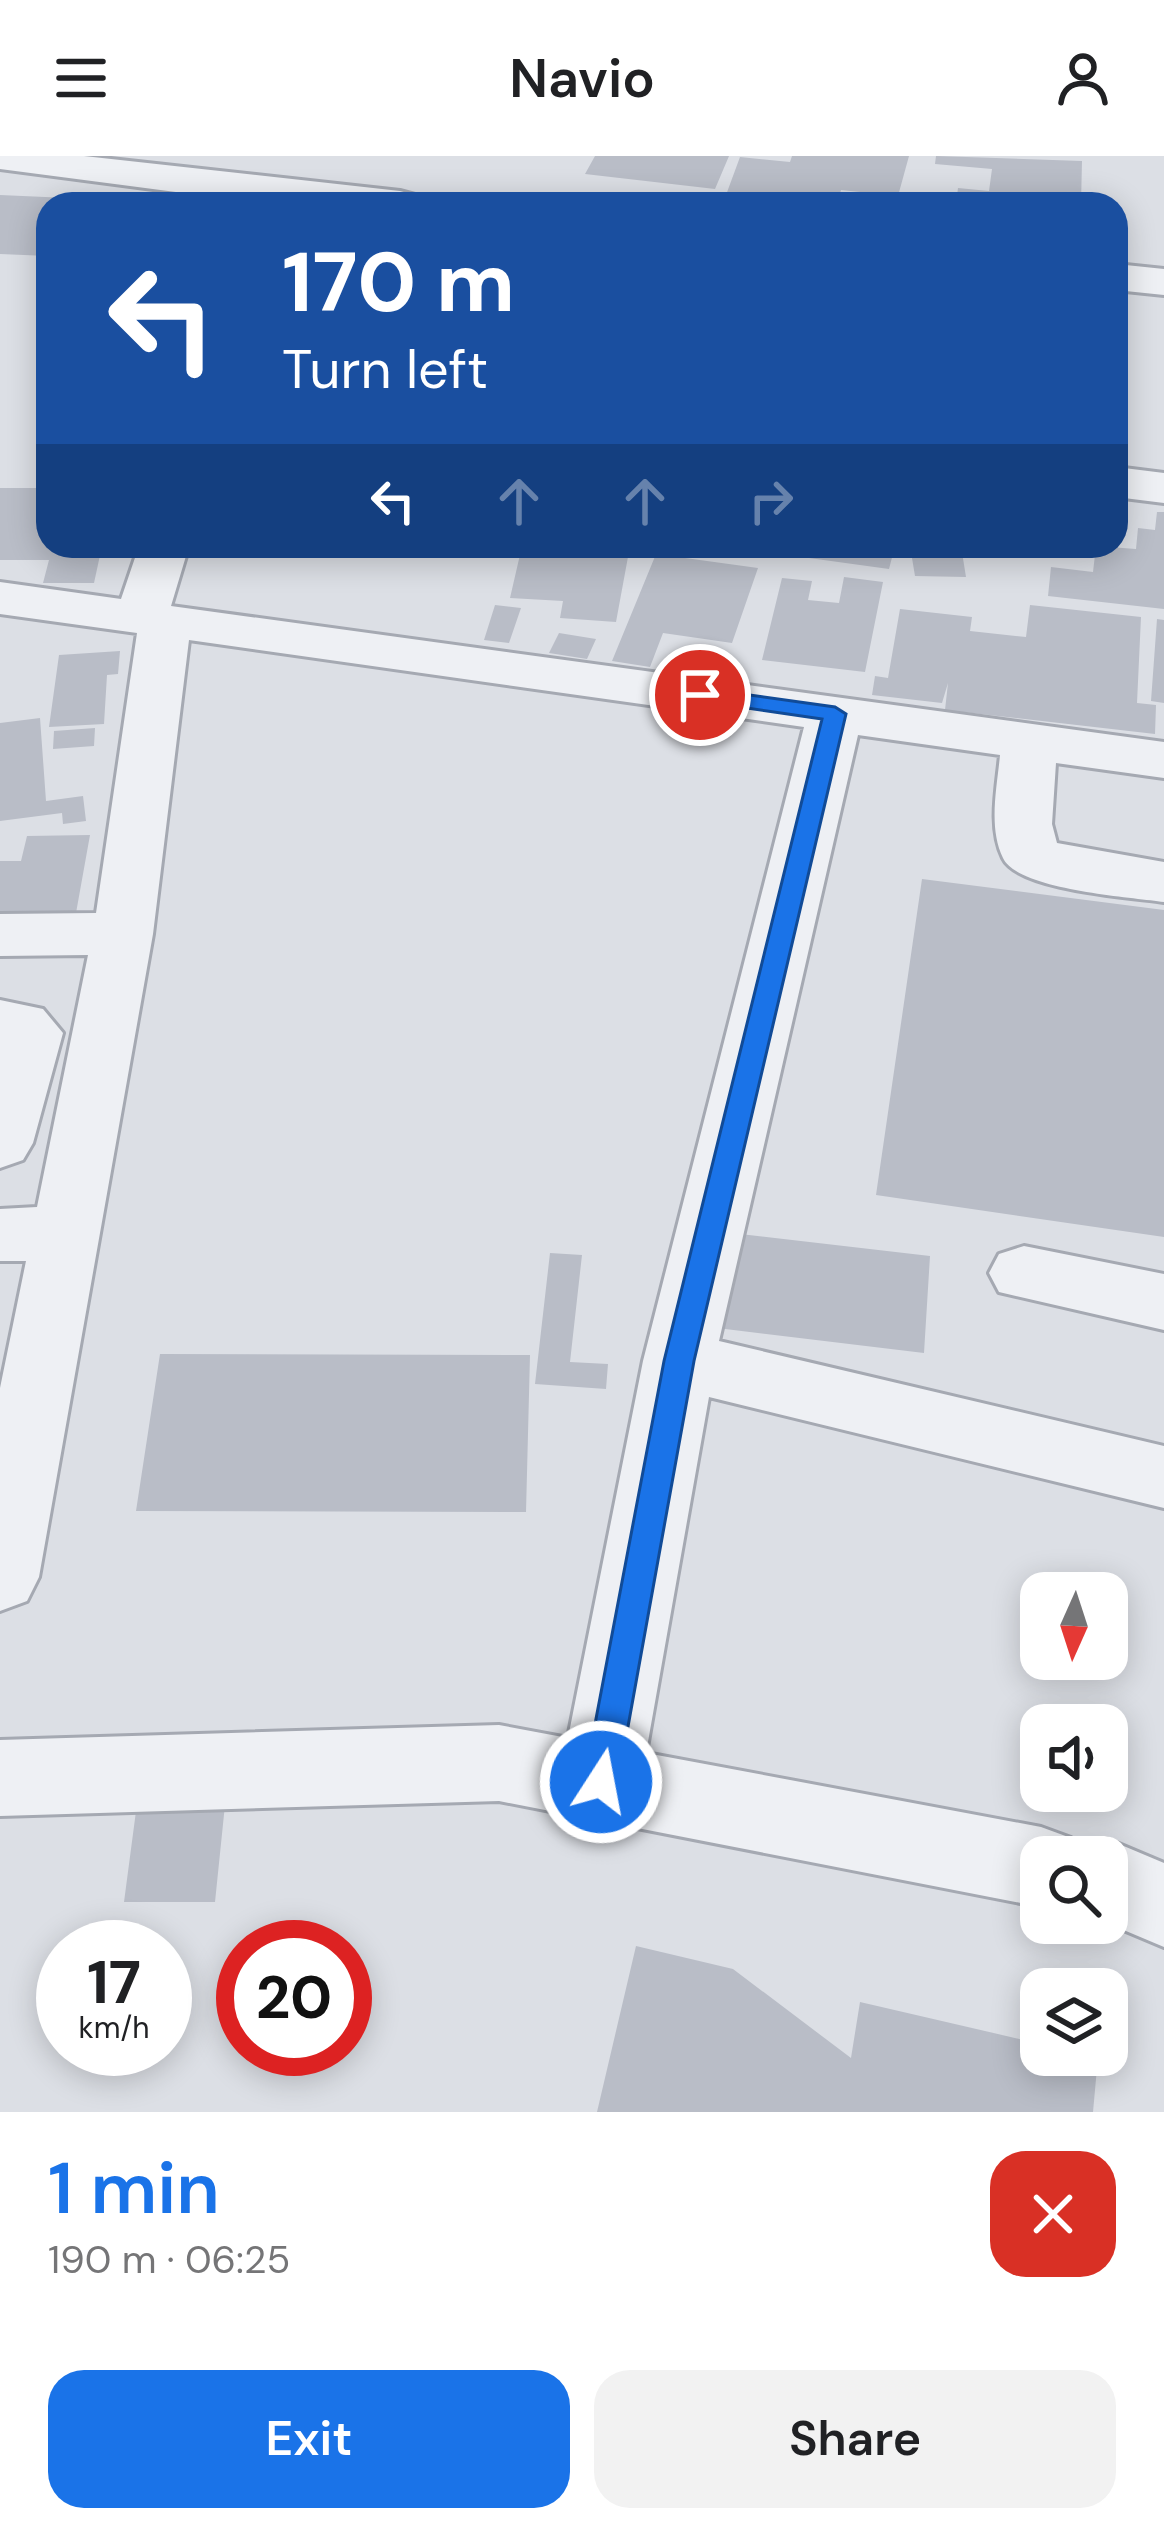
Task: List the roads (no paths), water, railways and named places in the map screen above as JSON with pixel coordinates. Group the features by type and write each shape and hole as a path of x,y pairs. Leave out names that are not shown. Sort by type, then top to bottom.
{"street":[{"path":"0,157 271,192"},
{"path":"1128,278 1164,282"},
{"path":"1128,484 1164,488"},
{"path":"0,1577 33,1234 123,934 162,558"},
{"path":"0,598 1164,760"},
{"path":"601,1782 679,1361 835,714"},
{"path":"1028,741 1023,824 1030,855 1069,869 1164,882"},
{"path":"0,935 123,934"},
{"path":"0,1022 21,1025 31,1033 31,1047 0,1143"},
{"path":"1024,1274 1164,1302"},
{"path":"679,1361 1164,1477"},
{"path":"0,1778 499,1763 1020,1863"},
{"path":"1128,1890 1164,1906"}]}
